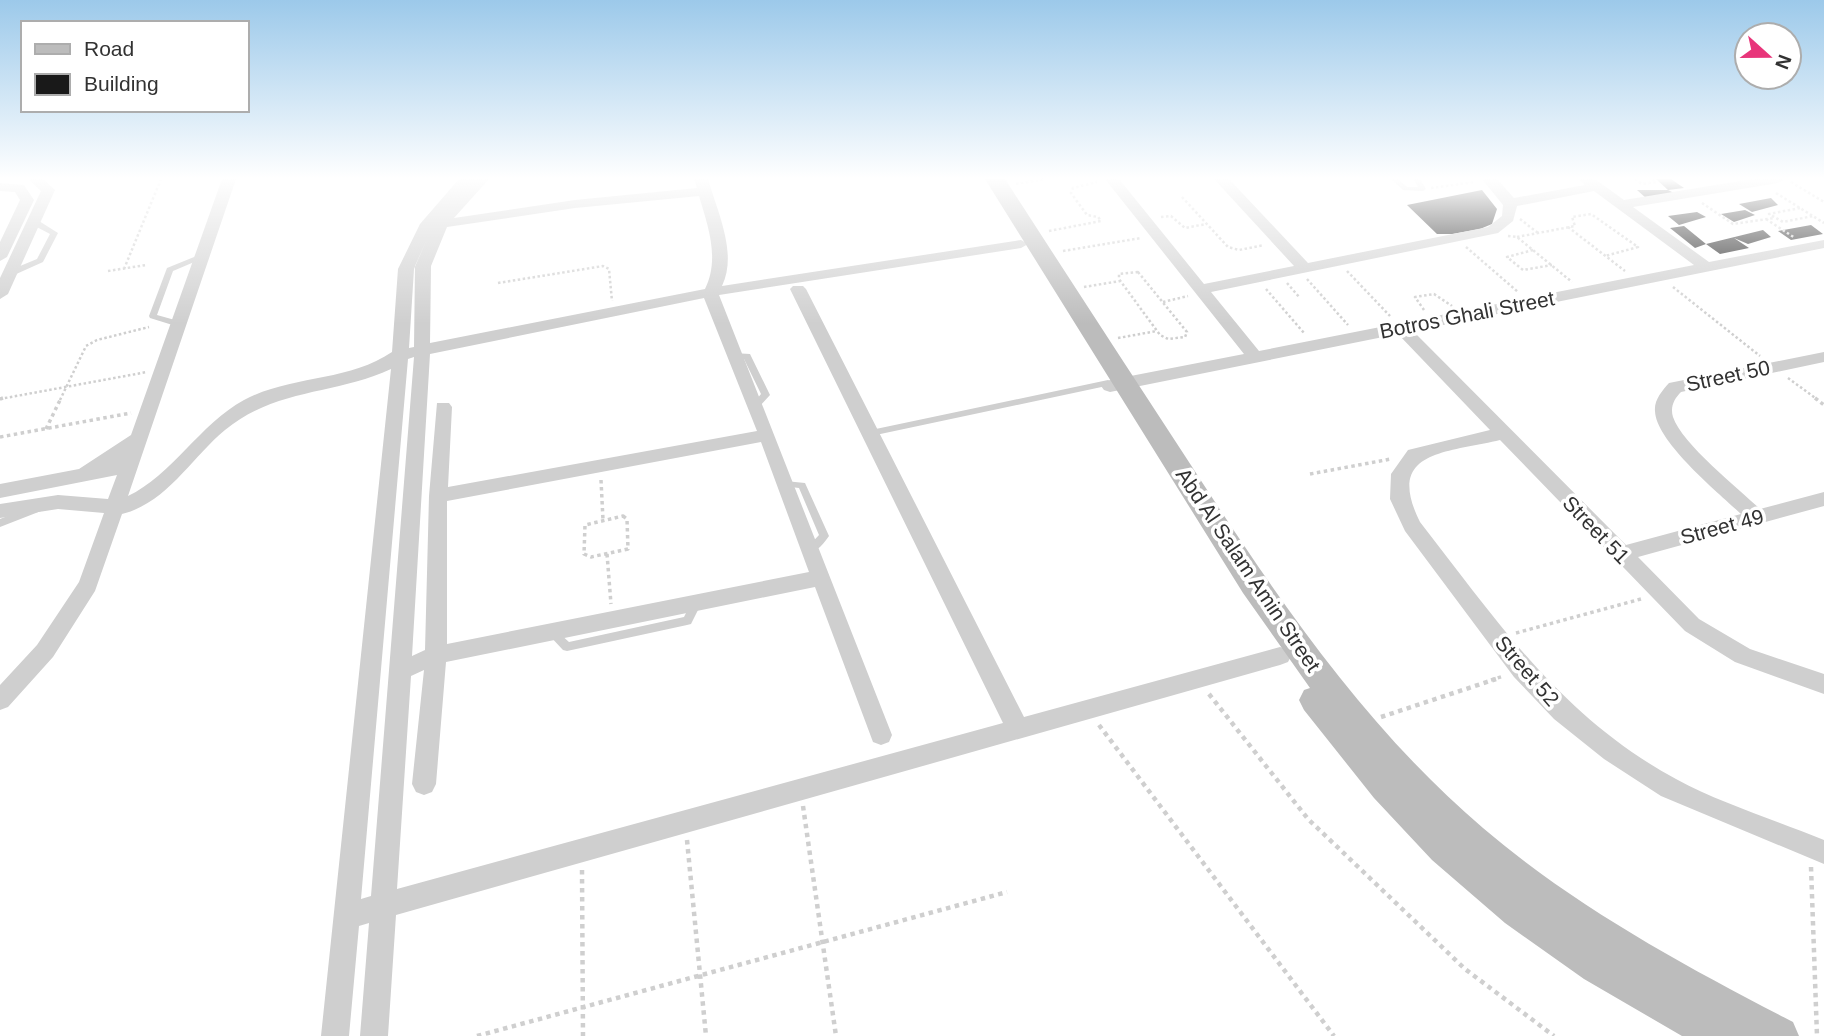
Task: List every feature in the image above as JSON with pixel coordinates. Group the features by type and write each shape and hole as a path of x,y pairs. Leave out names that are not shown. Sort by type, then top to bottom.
{"street":[{"path":"0,257 14,227"},
{"path":"0,294 34,227"},
{"path":"0,700 45,651 82,595 150,410 162,369 171,321 202,257 212,227"},
{"path":"330,1034 348,916 394,363 406,269 424,227"},
{"path":"374,1036 421,358 423,266 440,227"},
{"path":"713,227 722,260 721,273 712,298 881,735"},
{"name":"Abd Al Salam Amin Street","path":"1019,227 1280,656 1349,744 1412,816 1491,888 1586,957 1723,1036"},
{"path":"1151,227 1255,357"},
{"path":"1266,227 1302,269"},
{"path":"1202,291 1498,227"},
{"path":"1652,227 1706,267"},
{"name":"Botros Ghali Street","path":"1115,384 1816,246"},
{"path":"421,358 613,313 712,298 798,289 1031,247"},
{"path":"0,511 74,502 115,508 140,499 184,462 218,426 251,404 284,391 324,384 394,363 712,298 759,284 1031,247"},
{"name":"Abd Al Salam Amin Street","path":"1031,247 1066,290 1098,341 1115,384 1298,650 1414,787 1471,841 1537,894 1623,952 1779,1036"},
{"path":"722,260 734,275 759,284"},
{"path":"798,289 1018,729"},
{"name":"Street 51","path":"1401,328 1692,625 1743,656 1824,684"},
{"name":"Street 50","path":"1756,517 1673,434 1663,415 1664,399 1675,387 1824,356"},
{"path":"424,784 436,655 438,496 443,407"},
{"path":"1414,454 1502,433"},
{"path":"438,496 766,435"},
{"path":"76,478 140,438"},
{"name":"Street 52","path":"1414,454 1400,474 1399,499 1412,526 1522,670 1562,712 1612,752 1668,788 1817,849"},
{"path":"0,492 130,467"},
{"name":"Street 49","path":"1620,554 1824,499"},
{"path":"398,661 412,649 436,655 554,634 821,578"},
{"path":"348,916 1280,656"}],"lane":[{"path":"171,321 153,316 170,270 202,257"},
{"path":"872,433 1115,384"},
{"path":"0,523 45,504"},
{"path":"554,634 567,647 687,621 696,604"}],"path":[{"path":"124,269 141,227"},
{"path":"1031,247 1085,227"},
{"path":"1209,227 1233,250 1280,242"},
{"path":"1532,227 1538,233"},
{"path":"1605,256 1638,247 1611,227"},
{"path":"1781,227 1816,246"},
{"path":"1517,237 1568,228 1637,281"},
{"path":"1493,230 1517,237 1585,292"},
{"path":"1031,247 1157,235"},
{"path":"1456,238 1531,302"},
{"path":"1533,250 1507,257 1523,270 1552,265"},
{"path":"1338,262 1401,328"},
{"path":"108,271 146,265"},
{"path":"498,283 603,266 609,269 613,313"},
{"path":"1302,269 1359,337"},
{"path":"1122,272 1138,272 1163,302 1187,335 1168,339 1157,331 1118,276 1122,272"},
{"path":"1660,276 1824,405"},
{"path":"1256,278 1315,345"},
{"path":"1066,290 1120,281"},
{"path":"1163,302 1202,291"},
{"path":"1435,321 1416,303 1415,297 1438,295 1463,316"},
{"path":"46,429 91,342 171,321"},
{"path":"1098,341 1157,331"},
{"path":"0,399 162,369"},
{"path":"0,437 150,410"},
{"path":"1310,474 1414,454"},
{"path":"600,466 603,520"},
{"path":"623,516 626,519 628,549 591,557 584,554 584,526 603,520 623,516"},
{"path":"607,554 613,621"},
{"path":"1498,638 1659,593"},
{"path":"1359,725 1522,670"},
{"path":"1196,679 1308,819 1465,970 1554,1036"},
{"path":"1087,709 1334,1036"},
{"path":"800,790 836,1036"},
{"path":"685,822 706,1036"},
{"path":"1817,849 1817,1036"},
{"path":"582,852 583,1036"},
{"path":"477,1036 1007,892"}],"building":[{"path":"1430,227 1484,227 1452,234 1437,234"},
{"path":"1686,227 1706,244 1695,248 1670,228"},
{"path":"1814,227 1823,234 1791,240 1778,231"},
{"path":"1763,230 1771,237 1748,244 1734,238 1749,248 1720,254 1706,244"}]}
